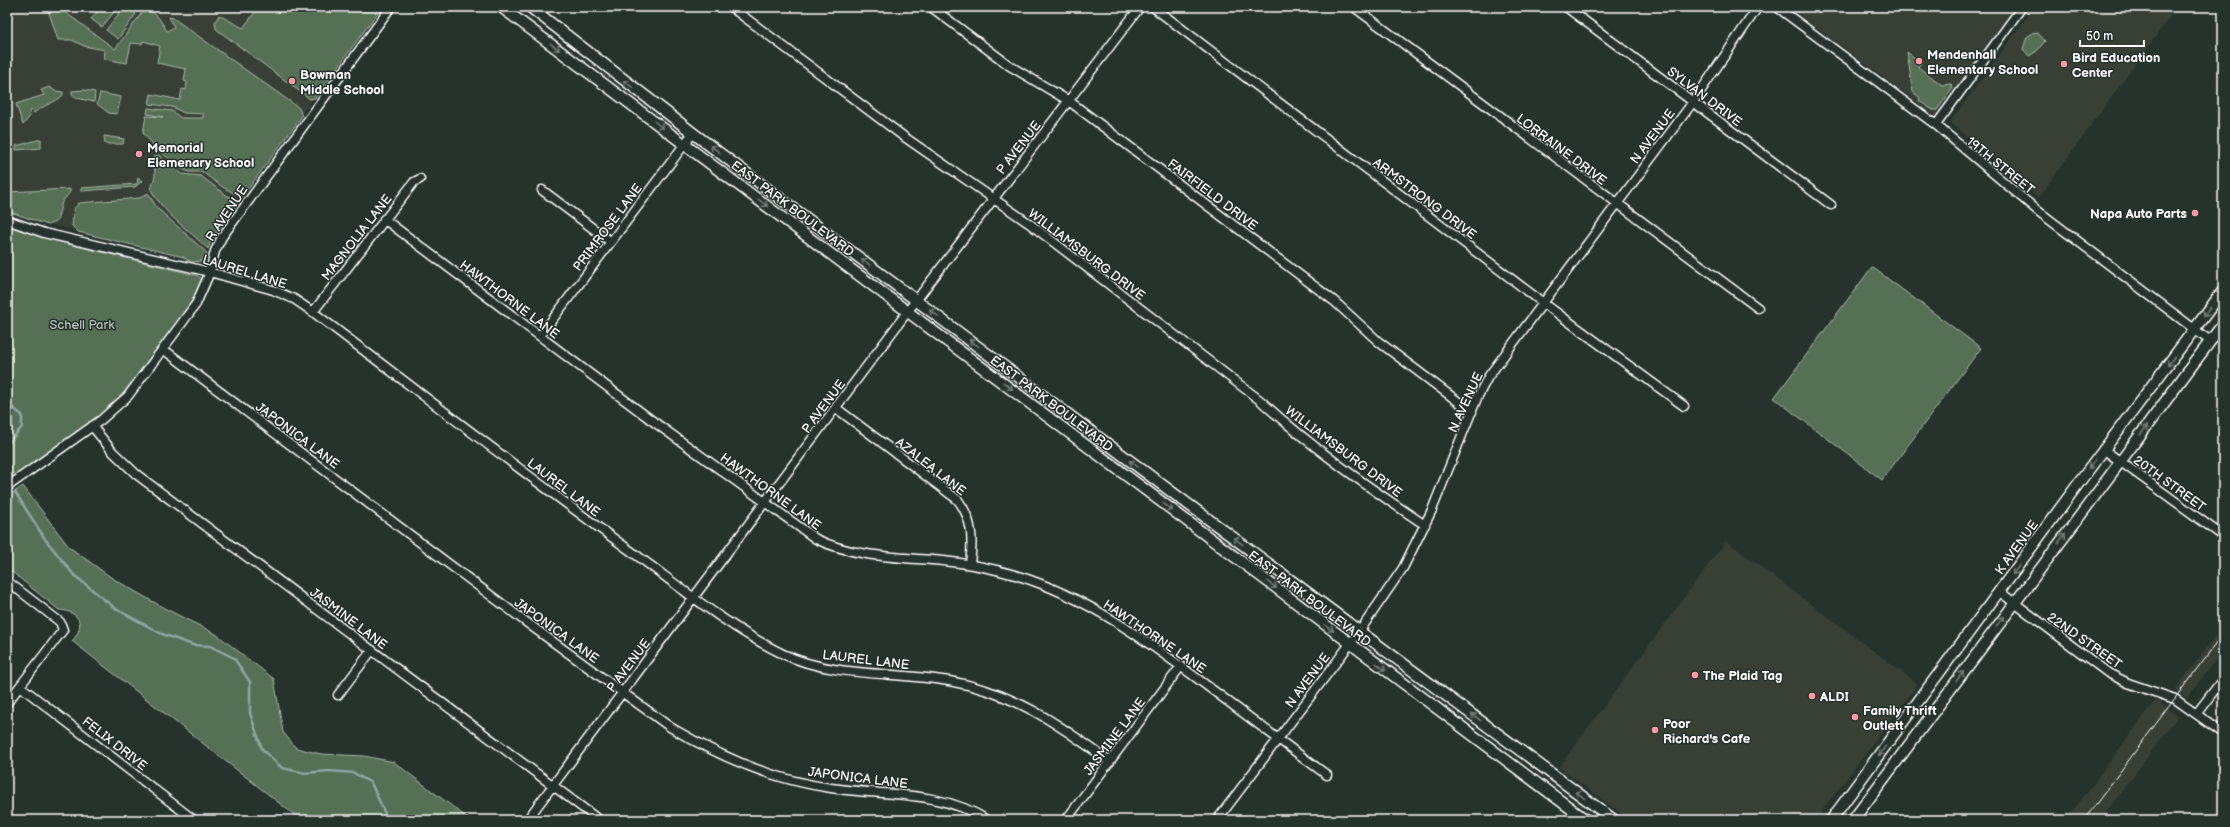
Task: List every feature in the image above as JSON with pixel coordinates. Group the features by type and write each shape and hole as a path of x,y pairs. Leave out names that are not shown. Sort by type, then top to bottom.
{"main road":[{"name":"EAST PARK BOULEVARD","path":"501,7 1586,820"},
{"name":"EAST PARK BOULEVARD","path":"530,7 693,133 1611,819"},
{"path":"535,32 545,18"},
{"name":"K AVENUE","path":"1831,820 2000,592 2103,449 2223,291"},
{"path":"1853,820 2223,324"},
{"path":"1921,697 1936,707"},
{"path":"1869,768 1884,779"}],"street":[{"name":"R AVENUE","path":"7,487 92,426 128,396 196,304 210,272 215,250 222,237 391,7"},
{"name":"WILLIAMSBURG DRIVE","path":"731,7 903,136 1030,224 1380,495 1425,525"},
{"name":"FAIRFIELD DRIVE","path":"931,7 1010,66 1069,101 1334,301 1379,342 1472,412"},
{"name":"P AVENUE","path":"527,820 908,311 1140,7"},
{"name":"ARMSTRONG DRIVE","path":"1153,7 1542,302 1684,406"},
{"name":"LORRAINE DRIVE","path":"1354,7 1616,204 1758,308"},
{"name":"SYLVAN DRIVE","path":"1566,7 1831,205"},
{"name":"N AVENUE","path":"1217,820 1349,643 1359,632 1403,568 1425,525 1488,377 1542,302 1693,102 1758,7"},
{"name":"19TH STREET","path":"1776,7 1936,125 2038,211 2210,341"},
{"path":"1936,125 2022,7"},
{"name":"PRIMROSE LANE","path":"540,336 693,133"},
{"name":"MAGNOLIA LANE","path":"313,312 384,219 414,182 420,179"},
{"path":"542,190 611,242"},
{"name":"HAWTHORNE LANE","path":"384,219 816,539 835,547 869,556 970,564 1026,579 1094,608 1119,623 1181,666 1327,775"},
{"name":"LAUREL LANE","path":"7,220 44,233 210,272 273,290 294,299 594,524 748,635 783,654 818,666 949,681 982,688 1016,700 1050,719 1110,762"},
{"name":"JAPONICA LANE","path":"163,349 622,693 687,737 719,754 768,774 830,788 927,798 954,804 987,820"},
{"name":"AZALEA LANE","path":"836,408 958,500 965,510 971,525 972,547 970,564"},
{"name":"JASMINE LANE","path":"92,426 113,452 136,474 599,820"},
{"name":"20TH STREET","path":"2103,449 2223,536"},
{"path":"7,581 63,625 63,630 7,703"},
{"name":"22ND STREET","path":"2000,592 2108,673 2128,683 2175,698 2223,733"},
{"path":"338,695 372,650"},
{"name":"JASMINE LANE","path":"1066,820 1181,666"},
{"path":"2197,713 2223,679"},
{"name":"FELIX DRIVE","path":"20,686 194,820"}],"shaded area":[{"name":"Memorial Elemenary School","path":"7,7 382,7 221,221 210,237 203,260 48,224 7,212"},
{"name":"Mendenhall Elementary School","path":"1788,7 2015,7 1936,116"},
{"name":"Bird Education Center","path":"2035,7 2177,7 2038,198 1950,122"},
{"path":"1726,541 1918,684 1815,820 1630,820 1559,767"},
{"path":"2223,626 2223,650 2187,698 2175,690"},
{"path":"2156,700 2178,716 2100,820 2066,820"}],"green space":[{"path":"47,7 58,7 115,49 144,10 141,7 149,9 153,12 167,31 174,27 169,17 173,18 299,108 302,116 242,197 224,188 202,172 189,172 180,168 155,147 143,133 146,116 163,117 147,114 148,108 172,111 181,118 203,118 203,114 184,113 172,107 149,104 151,94 180,100 182,89 186,90 187,82 184,81 186,69 157,63 160,46 143,41 142,44 131,43 127,63 104,59 105,50 84,46 72,40 58,40"},
{"path":"101,7 118,7 102,27 91,19"},
{"path":"124,7 136,14 118,39 106,30"},
{"path":"259,7 382,7 315,98 310,99 216,29 215,22 219,15 243,28"},
{"path":"2034,32 2038,33 2045,41 2037,51 2029,56 2023,49 2027,37"},
{"path":"1907,52 1921,63 1918,67 1942,85 1951,84 1953,88 1937,110 1933,110 1919,101 1920,98 1913,92"},
{"path":"50,87 55,91 63,92 63,95 34,113 32,110 29,112 31,115 23,125 16,104 44,95 41,90"},
{"path":"84,90 95,92 94,102 77,98 72,95 72,91"},
{"path":"100,93 121,97 117,114 109,113 97,104"},
{"path":"104,136 124,139 123,144 105,144"},
{"path":"41,139 41,148 16,150 16,146"},
{"path":"159,155 182,174 201,176 226,195 239,201 211,241 208,249 169,214 156,199 151,190 155,176 154,157"},
{"path":"138,177 142,181 135,187 81,191 81,188 137,184"},
{"path":"70,189 70,192 62,202 57,221 48,225 7,211 7,192"},
{"path":"148,193 157,208 207,253 202,261 191,262 183,257 78,232 72,226 74,209 79,203 140,198"},
{"name":"Schell Park","path":"7,225 48,239 196,275 202,279 202,283 192,302 112,408 7,483"},
{"path":"1872,267 1981,348 1882,480 1774,398"},
{"path":"23,486 69,547 112,578 164,608 216,634 274,679 283,732 296,748 321,754 364,756 394,762 470,820 301,820 72,641 79,630 80,625 76,616 72,613 59,610 7,568 7,497"}],"waterway":[{"path":"7,403 22,415 22,427 7,445"},
{"path":"15,492 45,539 74,575 116,609 162,634 193,645 210,646 234,658 250,682 250,713 262,749 282,768 305,773 329,771 354,773 371,783 388,820"}],"tram line":[{"path":"2084,820 2223,634"}],"place":[{"name":"Mendenhall Elementary School","path":"1919,61"},
{"name":"Bird Education Center","path":"2064,64"},
{"name":"Bowman Middle School","path":"292,81"},
{"name":"Memorial Elemenary School","path":"139,154"},
{"name":"Napa Auto Parts","path":"2195,213"},
{"name":"The Plaid Tag","path":"1695,675"},
{"name":"ALDI","path":"1812,696"},
{"name":"Family Thrift Outlett","path":"1855,717"},
{"name":"Poor Richard's Cafe","path":"1655,730"}]}
